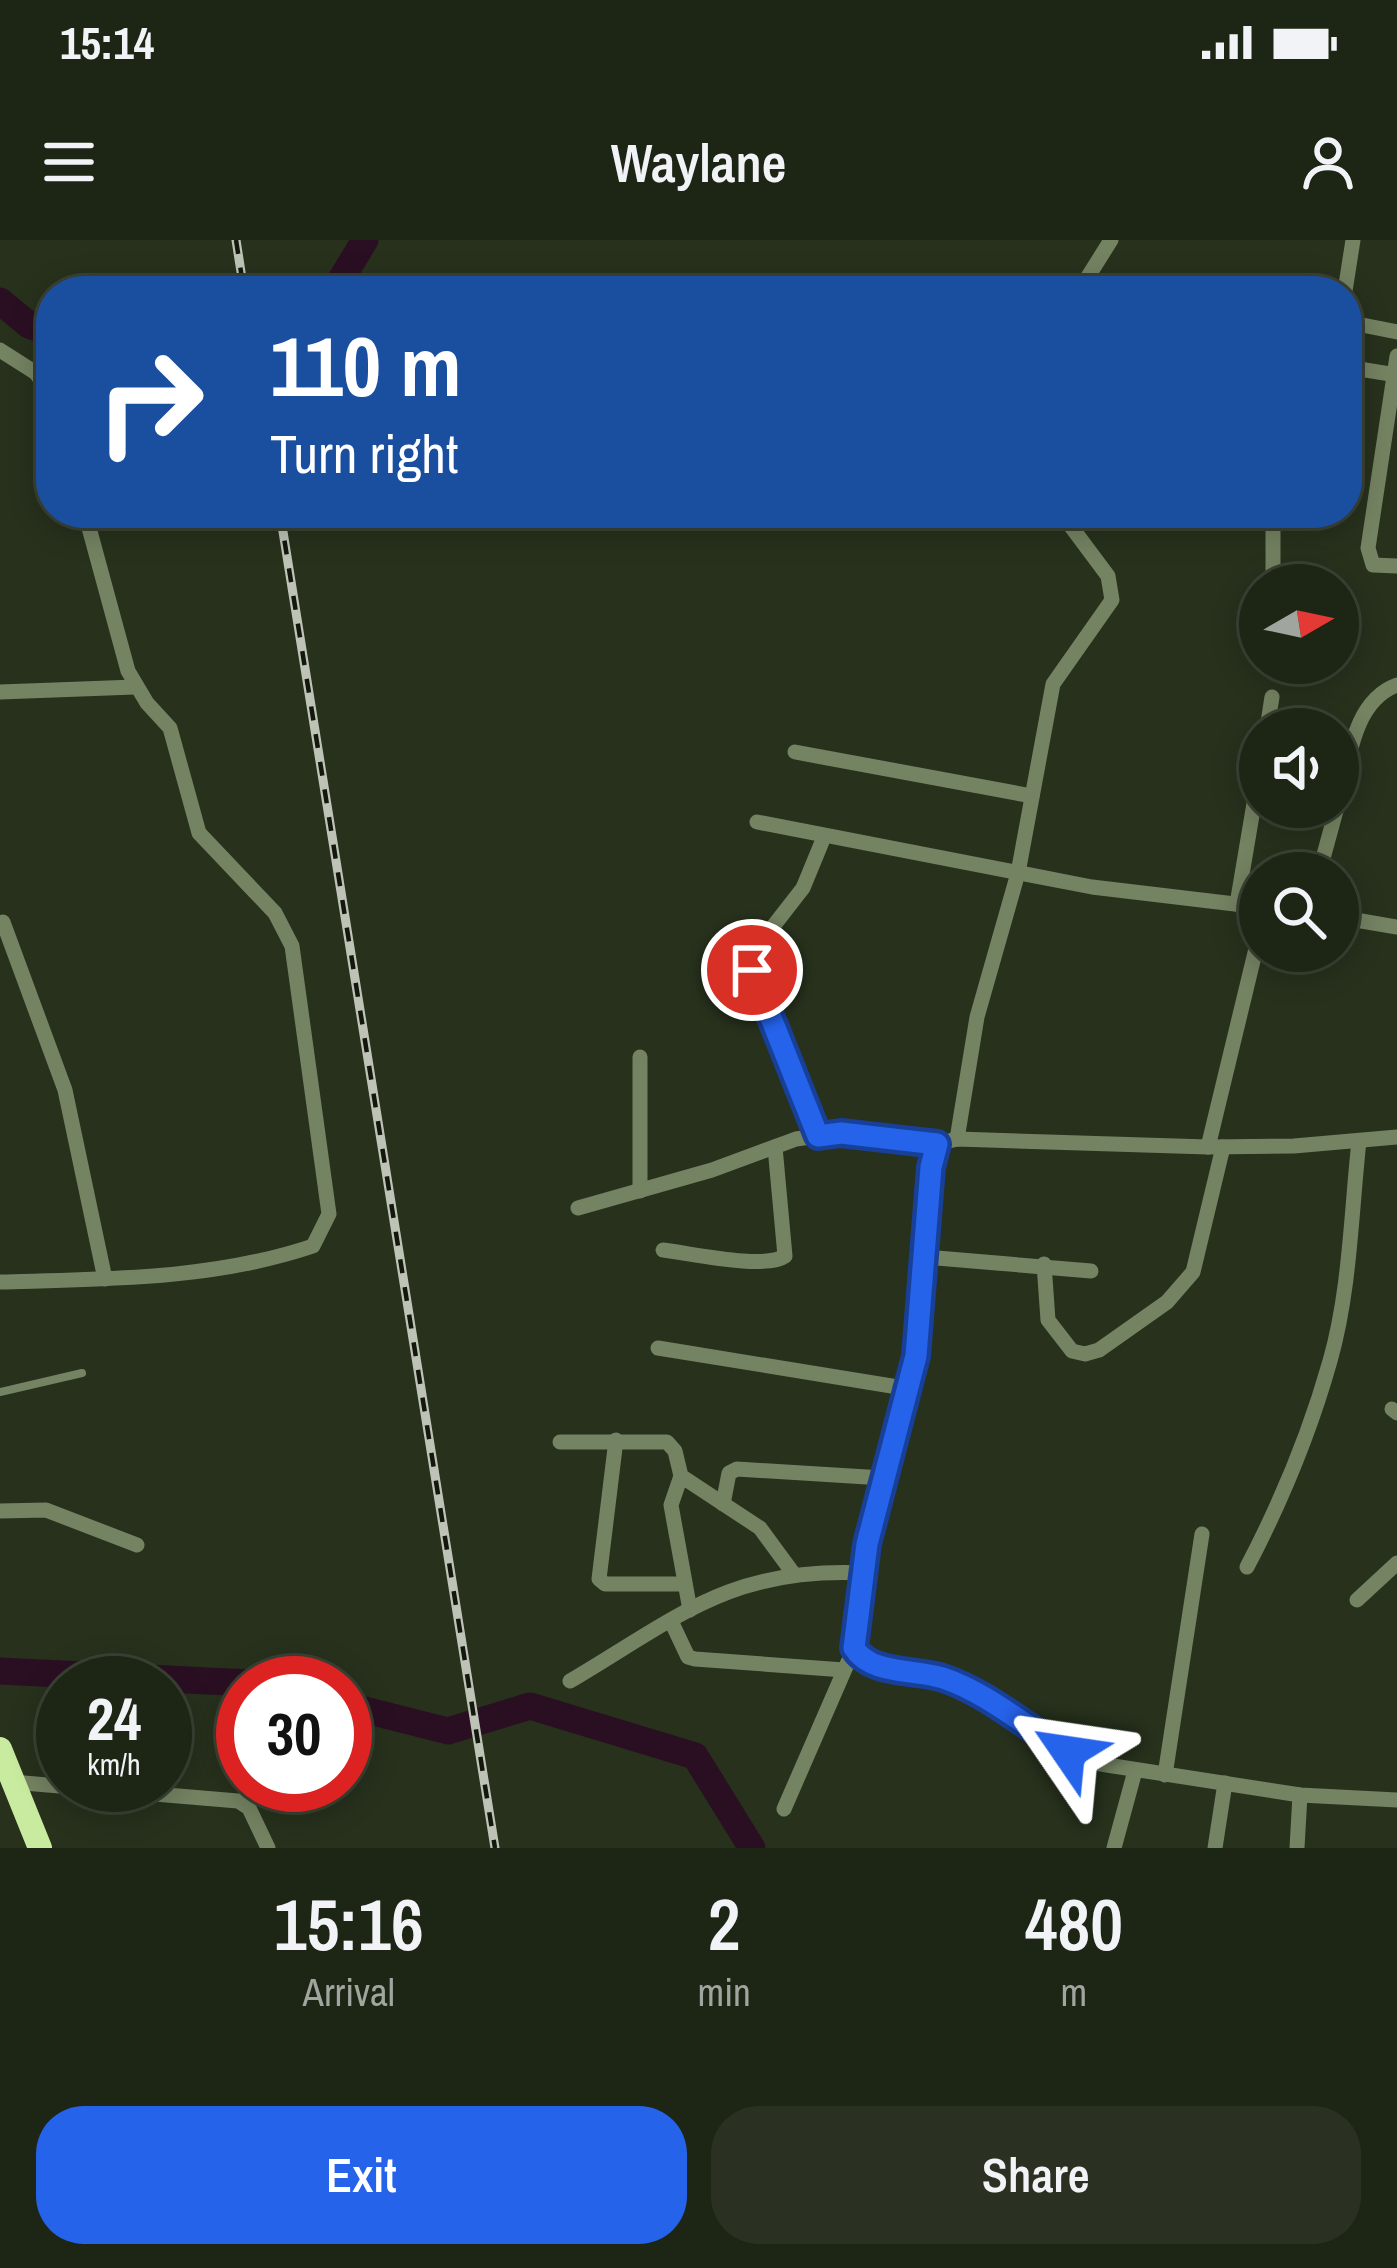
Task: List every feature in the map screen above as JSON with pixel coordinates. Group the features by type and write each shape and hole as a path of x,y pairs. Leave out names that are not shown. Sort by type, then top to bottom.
{"highway":[{"path":"0,1749 24,1848"},
{"path":"10,1787 40,1848"}],"street":[{"path":"1089,276 1112,240"},
{"path":"1348,276 1353,240"},
{"path":"1362,325 1397,332"},
{"path":"0,350 36,373"},
{"path":"1397,356 1391,432 1369,559 1373,565 1397,566"},
{"path":"1362,369 1396,375"},
{"path":"0,1282 164,1276 289,1254 313,1246 329,1214 292,946 275,913 200,832 170,728 135,687 89,528"},
{"path":"957,1138 977,1017 1018,873 1053,684 1112,600 1108,576 1072,528"},
{"path":"1273,528 1273,564"},
{"path":"1359,728 1373,698 1397,685"},
{"path":"0,692 135,687"},
{"path":"1270,708 1272,697"},
{"path":"795,752 1032,796"},
{"path":"757,822 1018,873 1237,904 1250,828"},
{"path":"818,1136 752,970 761,942 803,888 824,837"},
{"path":"1359,921 1397,927"},
{"path":"3,922 65,1090 105,1279"},
{"path":"1044,1264 1043,1305 1054,1330 1072,1351 1085,1354 1100,1350 1167,1302 1193,1272 1252,972"},
{"path":"640,1057 640,1190"},
{"path":"578,1208 775,1147 841,1133 937,1144 957,1138 1216,1147 1397,1137"},
{"path":"1246,1567 1278,1508 1330,1361 1343,1298 1359,1142"},
{"path":"784,1809 854,1648 883,1478 910,1389 937,1144"},
{"path":"663,1250 777,1262 785,1256 775,1147"},
{"path":"926,1257 1091,1271"},
{"path":"658,1348 910,1389"},
{"path":"616,1440 598,1579 605,1584 685,1584"},
{"path":"560,1442 667,1442 675,1451 681,1476 671,1505 689,1610"},
{"path":"723,1504 729,1473 737,1469 883,1478"},
{"path":"681,1476 760,1528 793,1573"},
{"path":"0,1511 46,1510 137,1545"},
{"path":"1165,1775 1202,1534"},
{"path":"1357,1600 1397,1563"},
{"path":"570,1681 742,1584 793,1573 863,1574"},
{"path":"671,1621 684,1650 695,1659 844,1670"},
{"path":"854,1648 872,1664 941,1678 976,1694 1068,1752 1135,1771 1300,1795 1397,1800"},
{"path":"1114,1848 1135,1771"},
{"path":"1215,1848 1225,1784"},
{"path":"10,1787 238,1801 249,1808 268,1848"},
{"path":"1297,1848 1300,1795"}],"lane":[{"path":"0,1391 82,1373"}],"waterway":[{"path":"343,276 365,240"},
{"path":"0,301 36,328"},
{"path":"0,1671 216,1681"},
{"path":"372,1712 448,1731 530,1706 695,1756 752,1848"}],"railway":[{"path":"236,240 242,276"},
{"path":"282,528 495,1848"}],"route":[{"path":"752,970 760,1002 818,1136 841,1133 937,1144 931,1167 916,1356 867,1544 854,1648 872,1664 941,1678 976,1694 1068,1752"}]}
